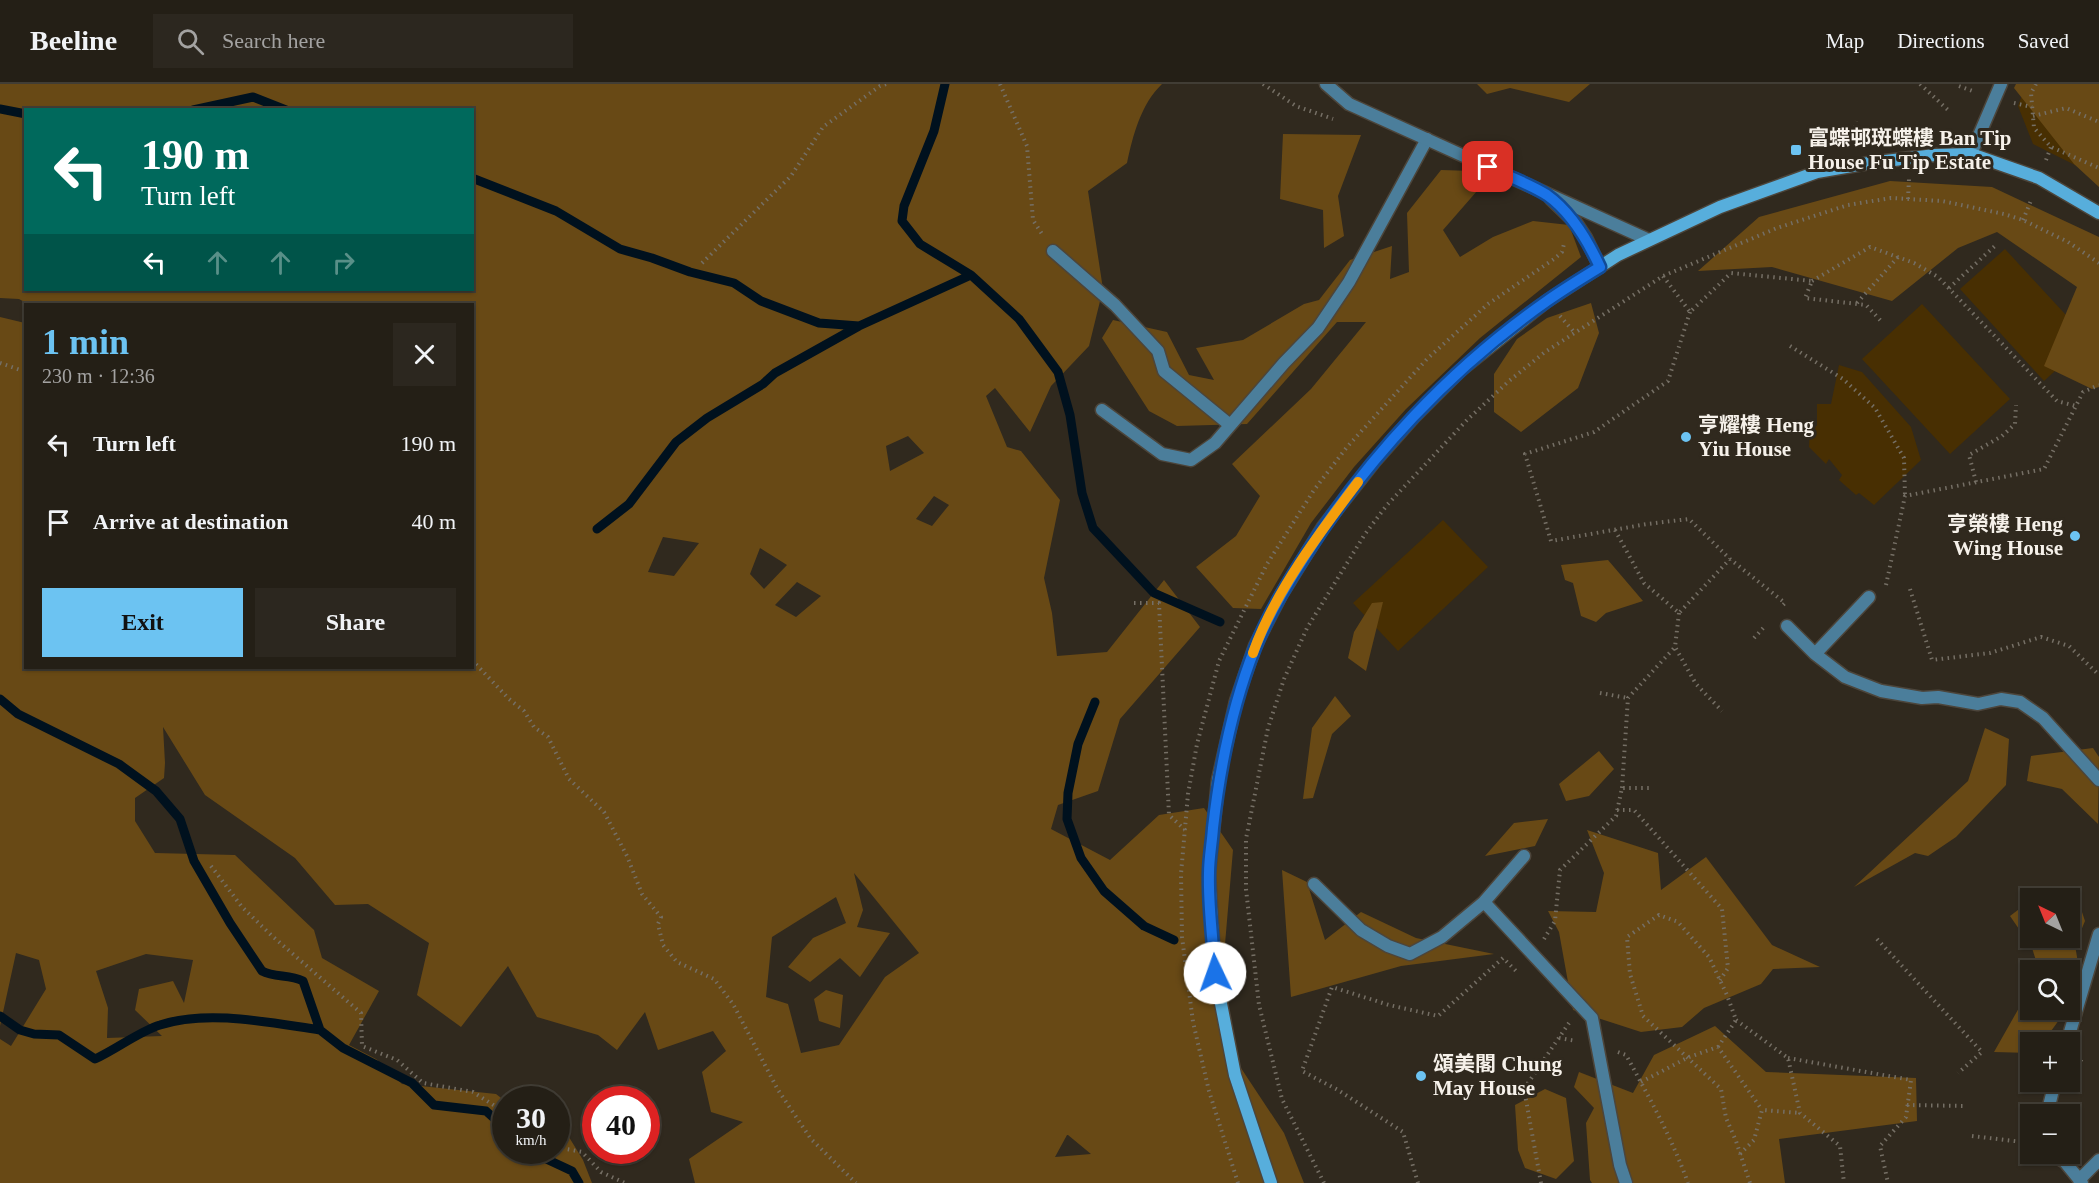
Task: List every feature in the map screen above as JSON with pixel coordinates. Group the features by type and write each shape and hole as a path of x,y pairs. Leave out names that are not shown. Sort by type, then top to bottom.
{"street":[{"path":"1326,84 1332,92 1349,104 1649,240"},
{"path":"1971,154 2001,84"},
{"path":"1102,410 1162,454 1191,460 1215,443 1284,363 1318,328 1349,282 1427,139"},
{"path":"1271,1183 1235,1075 1215,973 1209,874 1218,780 1236,701 1255,646 1281,595 1323,527 1374,462 1413,418 1461,370 1547,301 1618,255 1649,240 1720,207 1817,172 1935,155 1971,154 2039,178 2099,213"},
{"path":"1548,196 1576,224 1586,238 1600,267"},
{"path":"1053,251 1115,305 1158,351 1164,371 1230,425"},
{"path":"1815,654 1869,597"},
{"path":"1787,626 1815,654 1845,677 1881,691 1978,704 2001,699 2020,702 2043,718 2099,780"},
{"path":"1314,884 1361,930 1388,946 1410,954 1443,937 1484,902 1524,856"},
{"path":"1484,902 1592,1018 1620,1166 1626,1183"},
{"path":"2070,1032 2099,934"},
{"path":"2067,1164 2080,1181 2099,1160"}],"path":[{"path":"702,262 791,176 823,127 886,84"},
{"path":"1000,84 1027,146 1034,220 1053,251"},
{"path":"1920,84 1948,110"},
{"path":"2036,84 2031,93 2034,128 2051,147 2099,168"},
{"path":"2033,116 2066,108 2099,122"},
{"path":"1854,133 1856,121"},
{"path":"1324,1183 1282,1099 1259,1005 1246,889 1246,839 1268,728 1284,679 1307,628 1365,534 1387,505 1467,420 1509,381 1574,332 1663,276 1777,228 1848,205 1891,198 1942,201 2023,220 2068,242 2099,263"},
{"path":"1238,1183 1209,1091 1193,1022 1182,937 1181,874 1188,794 1197,744 1220,661 1256,583 1314,490 1347,447 1427,359 1488,304 1562,252 1565,238"},
{"path":"1949,288 1997,244"},
{"path":"1785,603 1730,559 1689,519 1551,541 1525,454 1594,432 1668,381 1690,312 1731,273 1812,281 1870,247 1914,263 1938,277 2057,401 2076,406"},
{"path":"1857,304 1898,257"},
{"path":"1663,276 1690,312"},
{"path":"1812,281 1805,298 1866,305 1882,322"},
{"path":"1790,346 1843,379 1875,408 1904,458 1905,496 1885,589"},
{"path":"0,363 24,371"},
{"path":"1905,496 2044,469 2083,392 2099,385"},
{"path":"1976,482 1969,454 2002,436 2014,424 2016,405"},
{"path":"1615,530 1644,583 1679,613"},
{"path":"1534,955 1555,921 1560,870 1616,816 1622,788 1628,698 1675,647 1679,613 1730,559"},
{"path":"1910,589 1932,660 1989,653 2041,637 2069,646 2099,675"},
{"path":"1134,603 1159,603 1169,815 1185,830"},
{"path":"1675,647 1696,684 1722,711"},
{"path":"474,662 508,699 524,711 534,727 548,736 569,779 604,812 627,856 642,894 661,917 658,924 663,945 677,962 714,980 733,1004 778,1090 811,1139 856,1183"},
{"path":"1600,693 1628,698"},
{"path":"1622,788 1651,788"},
{"path":"1617,810 1634,810 1722,909 1728,968 1720,980"},
{"path":"211,866 242,907 362,1013 362,1046 397,1060 423,1083 473,1092 492,1104"},
{"path":"1750,1183 1726,1118 1721,1089 1643,1016 1630,974 1627,937 1659,915 1678,922 1709,957 1736,1020 1788,1058 1911,1080 1906,1117 1880,1146 1888,1183"},
{"path":"1877,939 1982,1052 1958,1073"},
{"path":"1418,1183 1402,1132 1338,1090 1302,1071 1332,987 1389,1005 1438,1016 1503,958 1524,979"},
{"path":"1541,1183 1524,1089 1570,1024 1562,1016"},
{"path":"1688,1183 1674,1146 1641,1082 1689,1057 1718,1047 1736,1020"},
{"path":"1718,1047 1762,1110 1754,1140 1740,1154"},
{"path":"1788,1058 1800,1113"},
{"path":"1907,1105 1965,1106"},
{"path":"1762,1110 1800,1113 1840,1146 1844,1183"},
{"path":"1972,1136 2020,1142"},
{"path":"570,1150 582,1152 601,1172 625,1183"}],"shaded area":[{"path":"0,84 1162,84 1143,110 1127,163 1088,191 1103,289 1089,346 1051,386 1030,432 995,388 986,396 1007,447 1021,451 1060,500 1044,578 1052,613 1057,656 1107,652 1164,580 1200,627 1120,719 1098,791 1058,805 1051,829 1110,860 1159,815 1204,808 1233,850 1224,956 1233,1056 1284,1133 1304,1183 695,1183 689,1159 743,1122 711,1112 702,1072 726,1051 713,1031 658,1050 645,1012 617,1050 598,1035 537,1017 508,966 461,1027 417,995 429,943 368,904 335,905 295,858 205,795 163,727 164,778 135,798 135,821 155,853 235,855 314,930 322,958 379,991 349,1045 376,1059 402,1084 492,1094 492,1164 570,1164 570,1139 582,1158 582,1164 585,1164 592,1183 0,1183 0,1039 11,1046 46,989 39,960 16,953 0,1026 0,317 24,323 24,669 474,669 474,303 26,303 19,299 0,298","holes":["908,436 924,453 890,471 886,446","934,496 949,505 932,526 916,519","663,537 699,543 674,576 648,572","760,548 787,565 764,589 750,574","797,582 821,596 796,617 775,605","854,873 919,953 885,977 839,1045 801,1053 788,1004 766,997 772,937 836,897 846,923 813,938 788,967 810,982 840,958 860,977 890,933 857,927 863,910","146,954 193,960 184,1003 173,981 139,989 135,1010 162,1036 107,1038 108,1008 96,971","1067,1135 1091,1154 1055,1157"]},
{"path":"1477,84 1590,84 1569,102 1510,88 1487,94"},
{"path":"2016,84 2099,84 2099,187 2074,164 2014,88"},
{"path":"2026,84 2099,84 2099,177 2033,144 2018,106"},
{"path":"1283,134 1361,135 1338,196 1344,236 1324,248 1323,210 1280,199"},
{"path":"1441,170 1472,171 1484,183 1443,230 1460,257 1493,237 1533,221 1569,225 1581,257 1480,338 1406,409 1354,467 1311,523 1261,609 1233,608 1196,567 1236,536 1260,496 1232,464 1311,389 1366,322 1337,322 1247,424 1177,426 1149,411 1102,338 1113,320 1167,332 1189,375 1214,380 1196,348 1243,340 1304,304 1319,300 1350,260 1392,246 1390,279 1409,272 1407,213"},
{"path":"1890,181 1992,187 2099,237 2099,387 2092,389 2044,366 2077,287 1997,232 1958,248 1892,301 1772,267 1698,271 1759,217"},
{"path":"2005,249 2089,340 2044,381 1960,289"},
{"path":"1591,303 1599,333 1578,388 1521,432 1494,412 1494,374 1517,339 1547,318"},
{"path":"1922,304 2010,399 1950,454 1862,359"},
{"path":"1839,365 1862,372 1911,427 1921,460 1874,505 1859,493 1856,495 1839,480 1842,475 1829,459 1826,464 1809,447 1810,425 1817,426 1817,404 1831,404"},
{"path":"1443,520 1488,567 1398,651 1353,603"},
{"path":"1608,560 1643,601 1606,613 1596,622 1581,616 1573,583 1565,580 1561,565"},
{"path":"1383,602 1366,671 1348,658 1354,632 1372,603"},
{"path":"1335,696 1351,716 1332,734 1313,798 1303,799 1312,728"},
{"path":"1985,728 2009,739 2006,785 1956,837 1928,856 1915,853 1854,887 1968,781"},
{"path":"2093,748 2099,757 2098,824 2062,789 2027,781 2031,756"},
{"path":"1599,751 1614,769 1589,796 1566,801 1559,784"},
{"path":"1548,819 1535,846 1485,856 1514,823"},
{"path":"1587,830 1658,853 1661,890 1706,857 1772,945 1820,967 1773,969 1761,984 1704,1008 1682,1027 1641,1032 1573,1010 1559,932 1548,911 1596,912 1604,873"},
{"path":"1282,870 1307,882 1325,940 1361,912 1416,938 1494,954 1401,966 1291,997"},
{"path":"2080,906 2085,921 2080,933"},
{"path":"2020,908 2020,931 2010,916"},
{"path":"2032,948 2076,948 2078,960 2036,960"},
{"path":"826,990 843,995 840,1028 819,1021 814,999"},
{"path":"2020,1006 2020,1020 2059,1020 2050,1032 2020,1032 2020,1053 1994,1052"},
{"path":"1715,1026 1766,1072 1916,1078 1917,1121 1779,1139 1785,1183 1592,1183 1586,1123 1594,1108 1574,1087 1579,1072 1633,1093 1654,1055"},
{"path":"1545,1089 1566,1098 1574,1161 1556,1179 1525,1168 1518,1150 1515,1105"}],"waterway":[{"path":"945,84 934,131 904,206 902,221 920,244 971,275"},
{"path":"202,108 253,97 281,108"},
{"path":"0,109 24,114"},
{"path":"474,179 556,211 620,249 690,272 734,283 761,301 819,323 859,326 971,275 1019,319 1058,372 1070,415 1082,493 1093,528 1154,593 1220,622"},
{"path":"597,529 629,504 676,442 707,418 763,384 775,373 859,326"},
{"path":"0,699 18,714 119,764 156,791 180,819 194,861 230,923 262,971 303,981 320,1030 343,1048 412,1083 434,1105 486,1111 492,1116"},
{"path":"1095,702 1078,744 1068,793 1067,819 1081,858 1104,891 1144,926 1174,940"},
{"path":"0,1016 20,1030 34,1034 59,1035 95,1059 152,1028 179,1020 240,1019 320,1030"},
{"path":"557,1164 572,1171 579,1183"}],"slow traffic":[{"path":"1253,653 1281,595 1323,527 1358,482"}],"place":[{"name":"富蝶邨斑蝶樓 Ban Tip House Fu Tip Estate","path":"1796,150"},
{"name":"亨耀樓 Heng Yiu House","path":"1686,437"},
{"name":"亨榮樓 Heng Wing House","path":"2075,536"},
{"name":"頌美閣 Chung May House","path":"1421,1076"}],"route":[{"path":"1215,973 1209,874 1218,780 1236,701 1255,646 1281,595 1323,527 1374,462 1413,418 1461,370 1502,335 1547,301 1600,267 1586,238 1576,224 1548,196 1488,167"}]}
